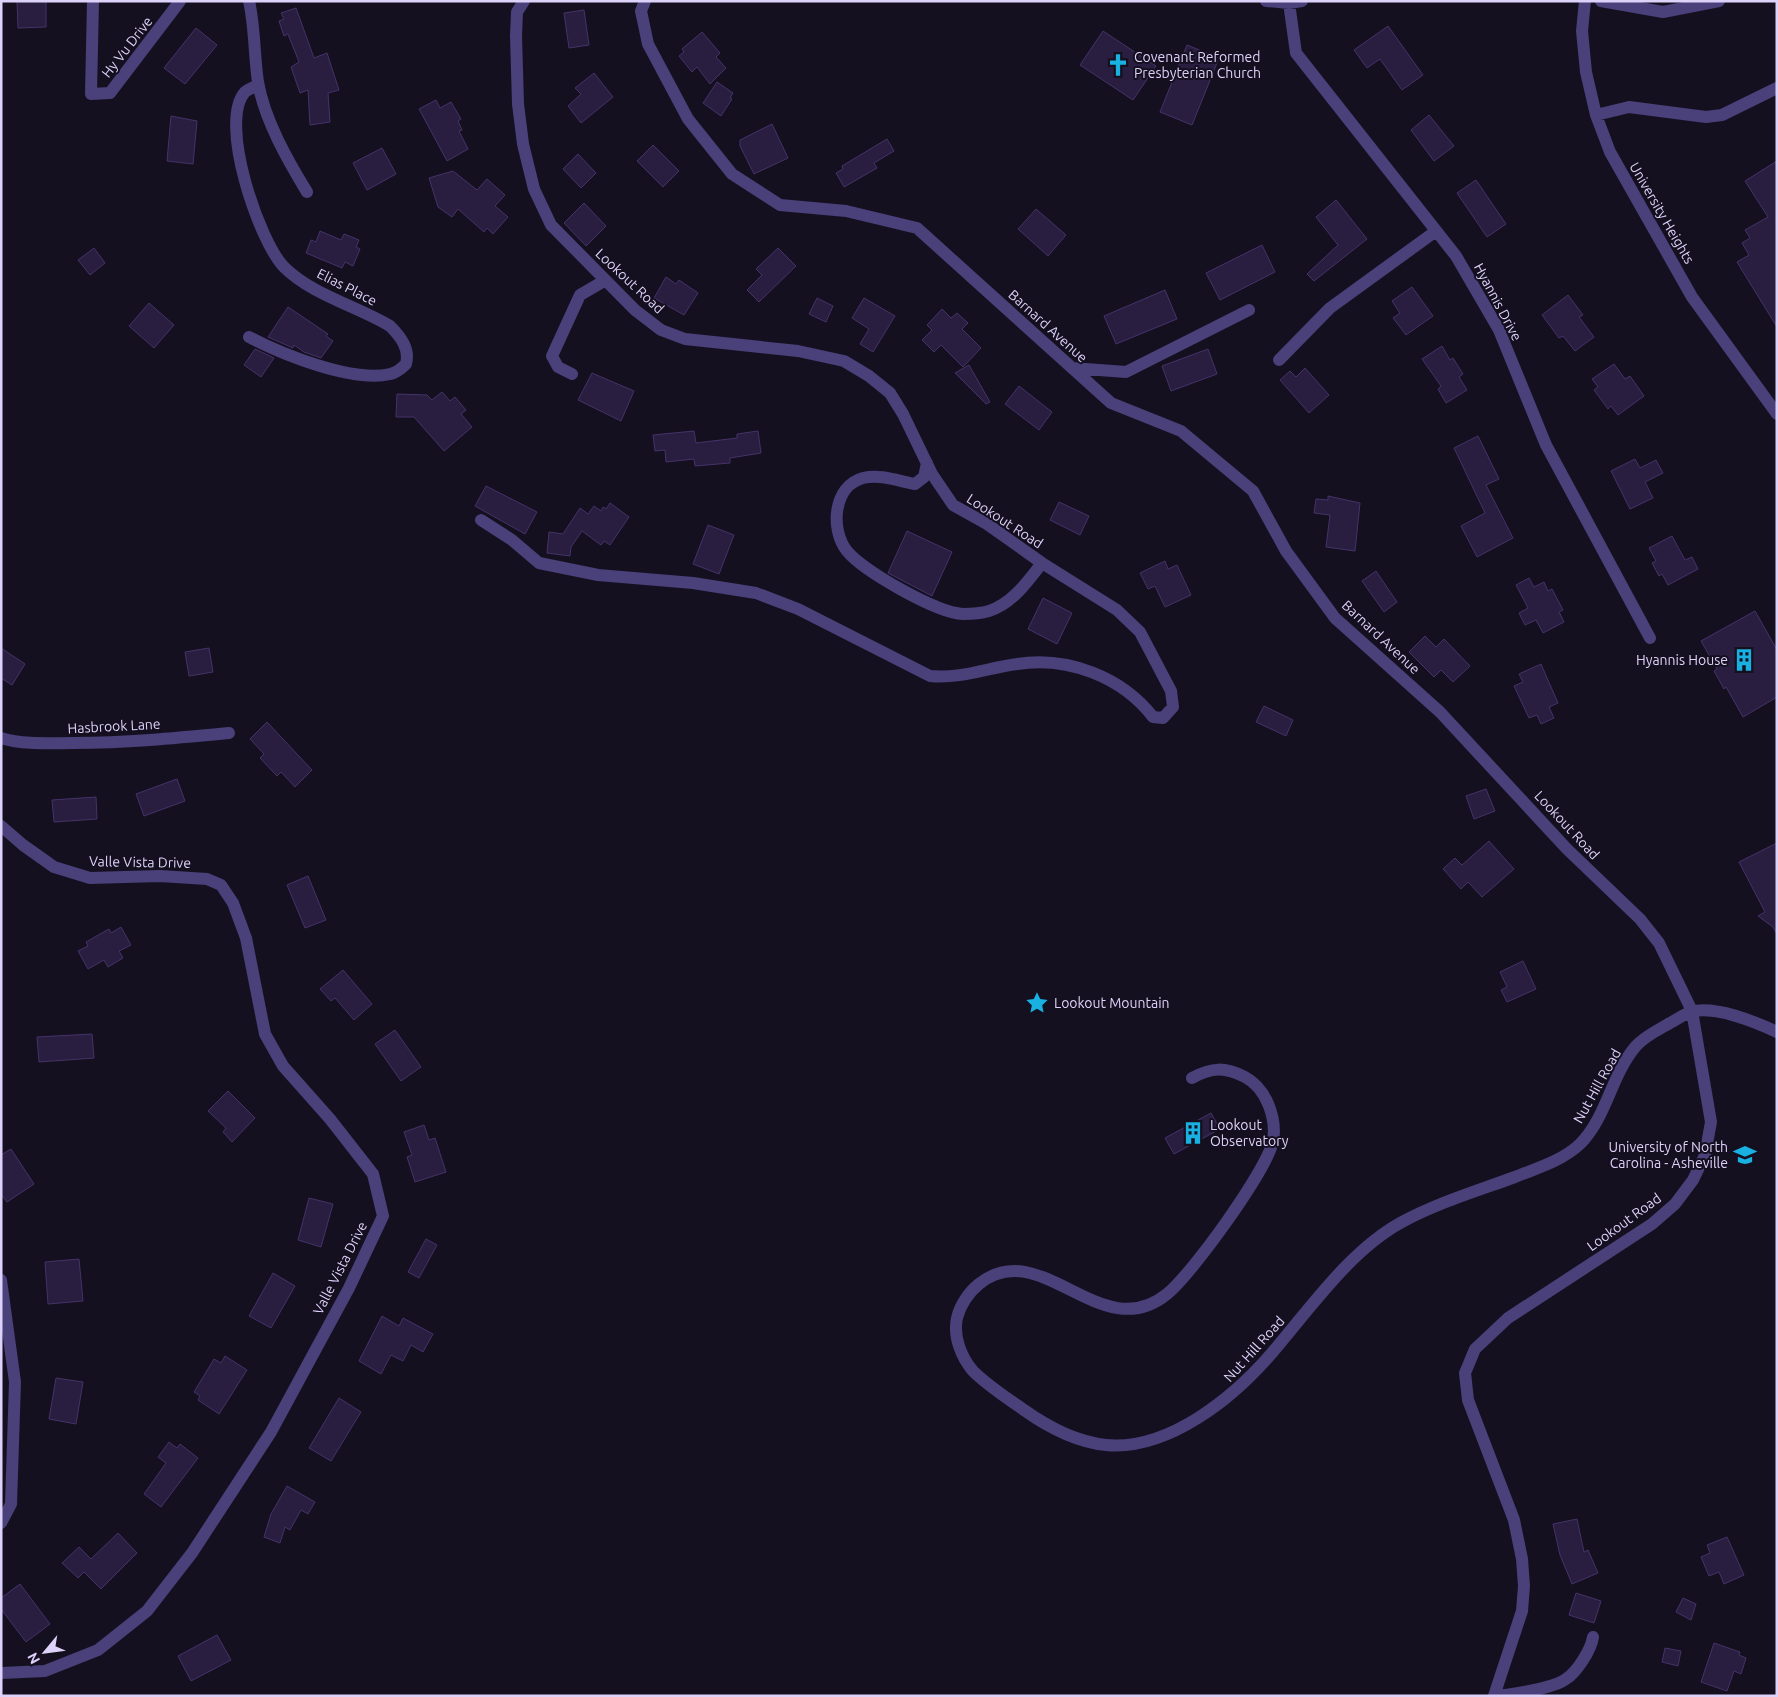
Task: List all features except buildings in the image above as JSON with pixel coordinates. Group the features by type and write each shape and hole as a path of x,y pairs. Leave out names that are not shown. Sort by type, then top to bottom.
{"street":[{"name":"Hy Vu Drive","path":"92,1 92,94 110,93 180,1"},
{"path":"250,1 258,85 283,151 307,192"},
{"name":"Lookout Road","path":"480,520 512,540 539,563 598,575 693,583 756,594 798,609 930,676 949,678 1017,664 1059,663 1106,678 1140,702 1153,717 1163,718 1173,707 1171,691 1140,632 1117,610 1042,563 987,524 953,505 942,492 903,414 890,394 869,376 844,361 798,351 685,339 661,330 635,310 604,281 551,224 534,188 523,144 518,104 517,12 524,1"},
{"name":"Barnard Avenue","path":"645,1 641,11 648,44 688,118 732,174 780,205 846,211 917,228 1111,403 1181,431 1253,490 1286,551 1335,618 1440,712"},
{"path":"1266,1 1289,3 1302,1"},
{"name":"University Heights","path":"1585,1 1583,39 1586,72 1596,114 1610,152 1627,184 1657,232 1692,297 1777,414"},
{"path":"1601,1 1663,12 1719,1"},
{"name":"Hyannis Drive","path":"1289,3 1296,53 1456,256 1499,330 1546,445 1650,638"},
{"name":"Elias Place","path":"249,337 291,358 358,373 391,374 406,364 408,357 399,334 390,326 299,279 285,268 270,249 261,228 246,180 236,129 239,105 245,93 258,85"},
{"path":"1596,114 1629,107 1706,117 1722,115 1777,88"},
{"path":"1278,360 1330,308 1436,231"},
{"path":"572,374 558,367 552,356 580,295 604,281"},
{"path":"1072,368 1126,372 1249,310"},
{"path":"927,463 924,478 915,484 885,477 864,478 852,482 838,504 837,526 846,549 858,563 939,608 962,614 990,611 1011,599 1026,585 1042,563"},
{"name":"Lookout Road","path":"1440,712 1567,849 1640,920 1659,943 1692,1011 1711,1122 1705,1155 1693,1180 1674,1204 1652,1224 1508,1318 1487,1335 1475,1349 1468,1362 1465,1387 1468,1400 1514,1520 1522,1559 1524,1586 1522,1611 1494,1696"},
{"name":"Hasbrook Lane","path":"1,738 14,742 52,744 122,743 229,733"},
{"name":"Valle Vista Drive","path":"1,826 23,845 54,867 90,878 160,876 207,879 220,884 233,903 246,938 265,1034 283,1066 330,1119 373,1174 383,1216 349,1288 270,1432 192,1553 147,1611 98,1650 45,1671 1,1673"},
{"path":"1692,1011 1749,1018 1777,1032"},
{"name":"Nut Hill Road","path":"1192,1078 1206,1070 1221,1068 1252,1080 1269,1108 1273,1125 1273,1142 1266,1160 1221,1229 1169,1292 1146,1306 1133,1309 1117,1309 1082,1296 1030,1271 1014,1271 992,1276 974,1288 965,1299 957,1318 957,1336 961,1352 971,1368 994,1390 1034,1417 1071,1437 1110,1446 1132,1444 1154,1438 1210,1412 1252,1376 1340,1274 1382,1234 1420,1212 1547,1165 1568,1154 1582,1142 1603,1109 1619,1072 1638,1044 1651,1034 1692,1011"},
{"path":"1,1280 15,1382 10,1504 1,1522"},
{"path":"1498,1696 1526,1692 1566,1680 1591,1648 1593,1637"}],"place":[{"name":"Covenant Reformed Presbyterian Church","path":"1118,65"},
{"name":"Hyannis House","path":"1744,660"},
{"name":"Lookout Mountain","path":"1037,1003"},
{"name":"Lookout Observatory","path":"1193,1133"},
{"name":"University of North Carolina - Asheville","path":"1745,1155"}]}
